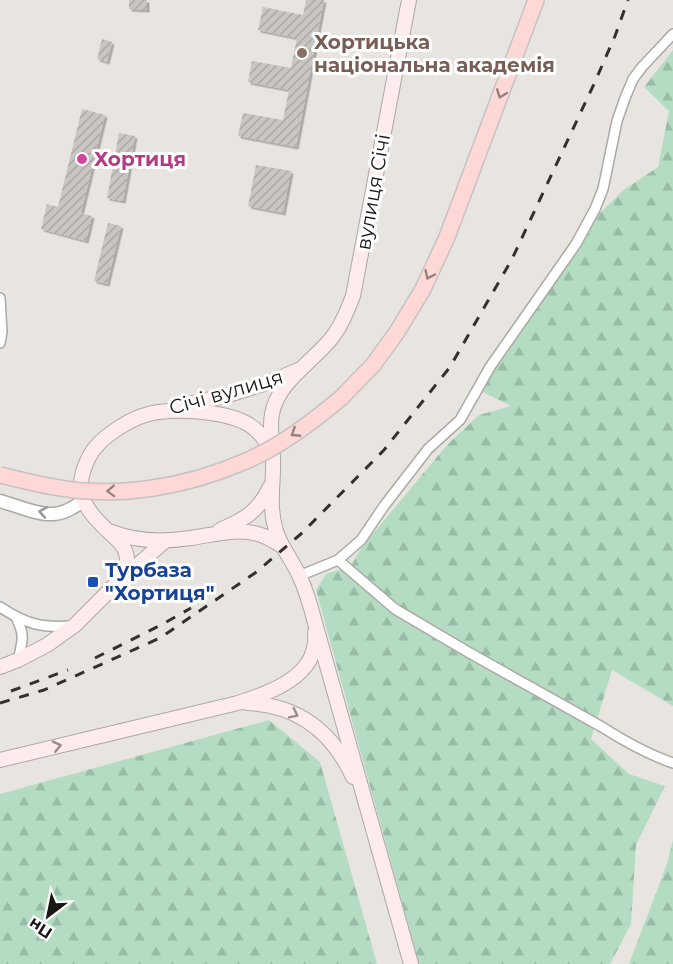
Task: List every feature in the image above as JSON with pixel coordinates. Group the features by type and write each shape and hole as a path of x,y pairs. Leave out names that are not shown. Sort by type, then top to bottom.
{"main road":[{"name":"вулиця Січі","path":"302,368 332,338 353,296 410,0"},
{"path":"0,475 54,488 97,492 134,490 174,483 215,473 247,460 300,430 341,398 379,357 423,289 447,237 536,0"},
{"name":"Січі вулиця","path":"157,412 228,395 273,381 302,368"},
{"name":"Січі вулиця","path":"273,459 273,408 283,390 302,368"},
{"path":"116,584 126,566 125,550 95,519 84,501 81,483 89,456 101,442 115,430 157,412 223,415 245,422 258,431 265,440 273,459 271,485 275,529 299,576 314,618 411,964"},
{"path":"211,534 237,523 252,512 263,501 271,485"},
{"path":"106,530 141,540 165,541 211,534 248,532 261,535 282,546"},
{"path":"0,667 47,645 75,625 116,584 165,541"},
{"path":"0,760 238,703 265,694 289,682 309,661 316,641 314,618"},
{"path":"238,703 258,703 280,707 298,714 318,728 349,769 365,803"}],"street":[{"path":"299,576 338,560 361,540 428,449 460,420 490,367 576,244 603,189 617,121 633,79 673,34"},
{"path":"0,298 2,332 0,343"},
{"path":"0,501 52,514 72,508 84,501"},
{"path":"338,560 395,609 623,740 673,763"},
{"path":"0,607 15,617 31,623 53,627 75,625"},
{"path":"15,617 22,630 23,639 18,660"}],"green space":[{"path":"673,50 673,706 612,670 591,739 629,774 665,786 636,845 631,924 610,964 419,964 316,590 326,574 351,566 361,548 447,445 479,415 511,406 477,389 585,227 625,189 658,167 669,111 644,87"},
{"path":"269,720 320,762 377,964 0,964 0,794"},
{"path":"673,840 673,964 629,964 667,864"}],"building":[{"path":"129,0 147,0 147,10 129,9"},
{"path":"306,0 324,0 296,147 238,136 243,113 283,120 289,90 248,82 252,61 291,68 297,38 258,30 263,7 303,15"},
{"path":"102,39 112,42 107,62 97,59"},
{"name":"Хортиця","path":"82,109 105,115 81,213 92,216 86,241 41,229 47,204 58,207"},
{"path":"119,133 135,136 123,201 107,198"},
{"path":"256,165 291,171 283,213 248,206"},
{"path":"108,223 121,226 107,284 94,281"}],"railway":[{"path":"0,703 44,690 160,638 255,573 302,533 384,450 450,367 512,259 594,84 628,0"},
{"path":"95,658 191,608"},
{"path":"11,691 68,670"}],"place":[{"name":"Хортицька національна академія","path":"302,53"},
{"name":"Хортиця","path":"82,159"},
{"name":"Турбаза \"Хортиця\"","path":"93,582"}]}
